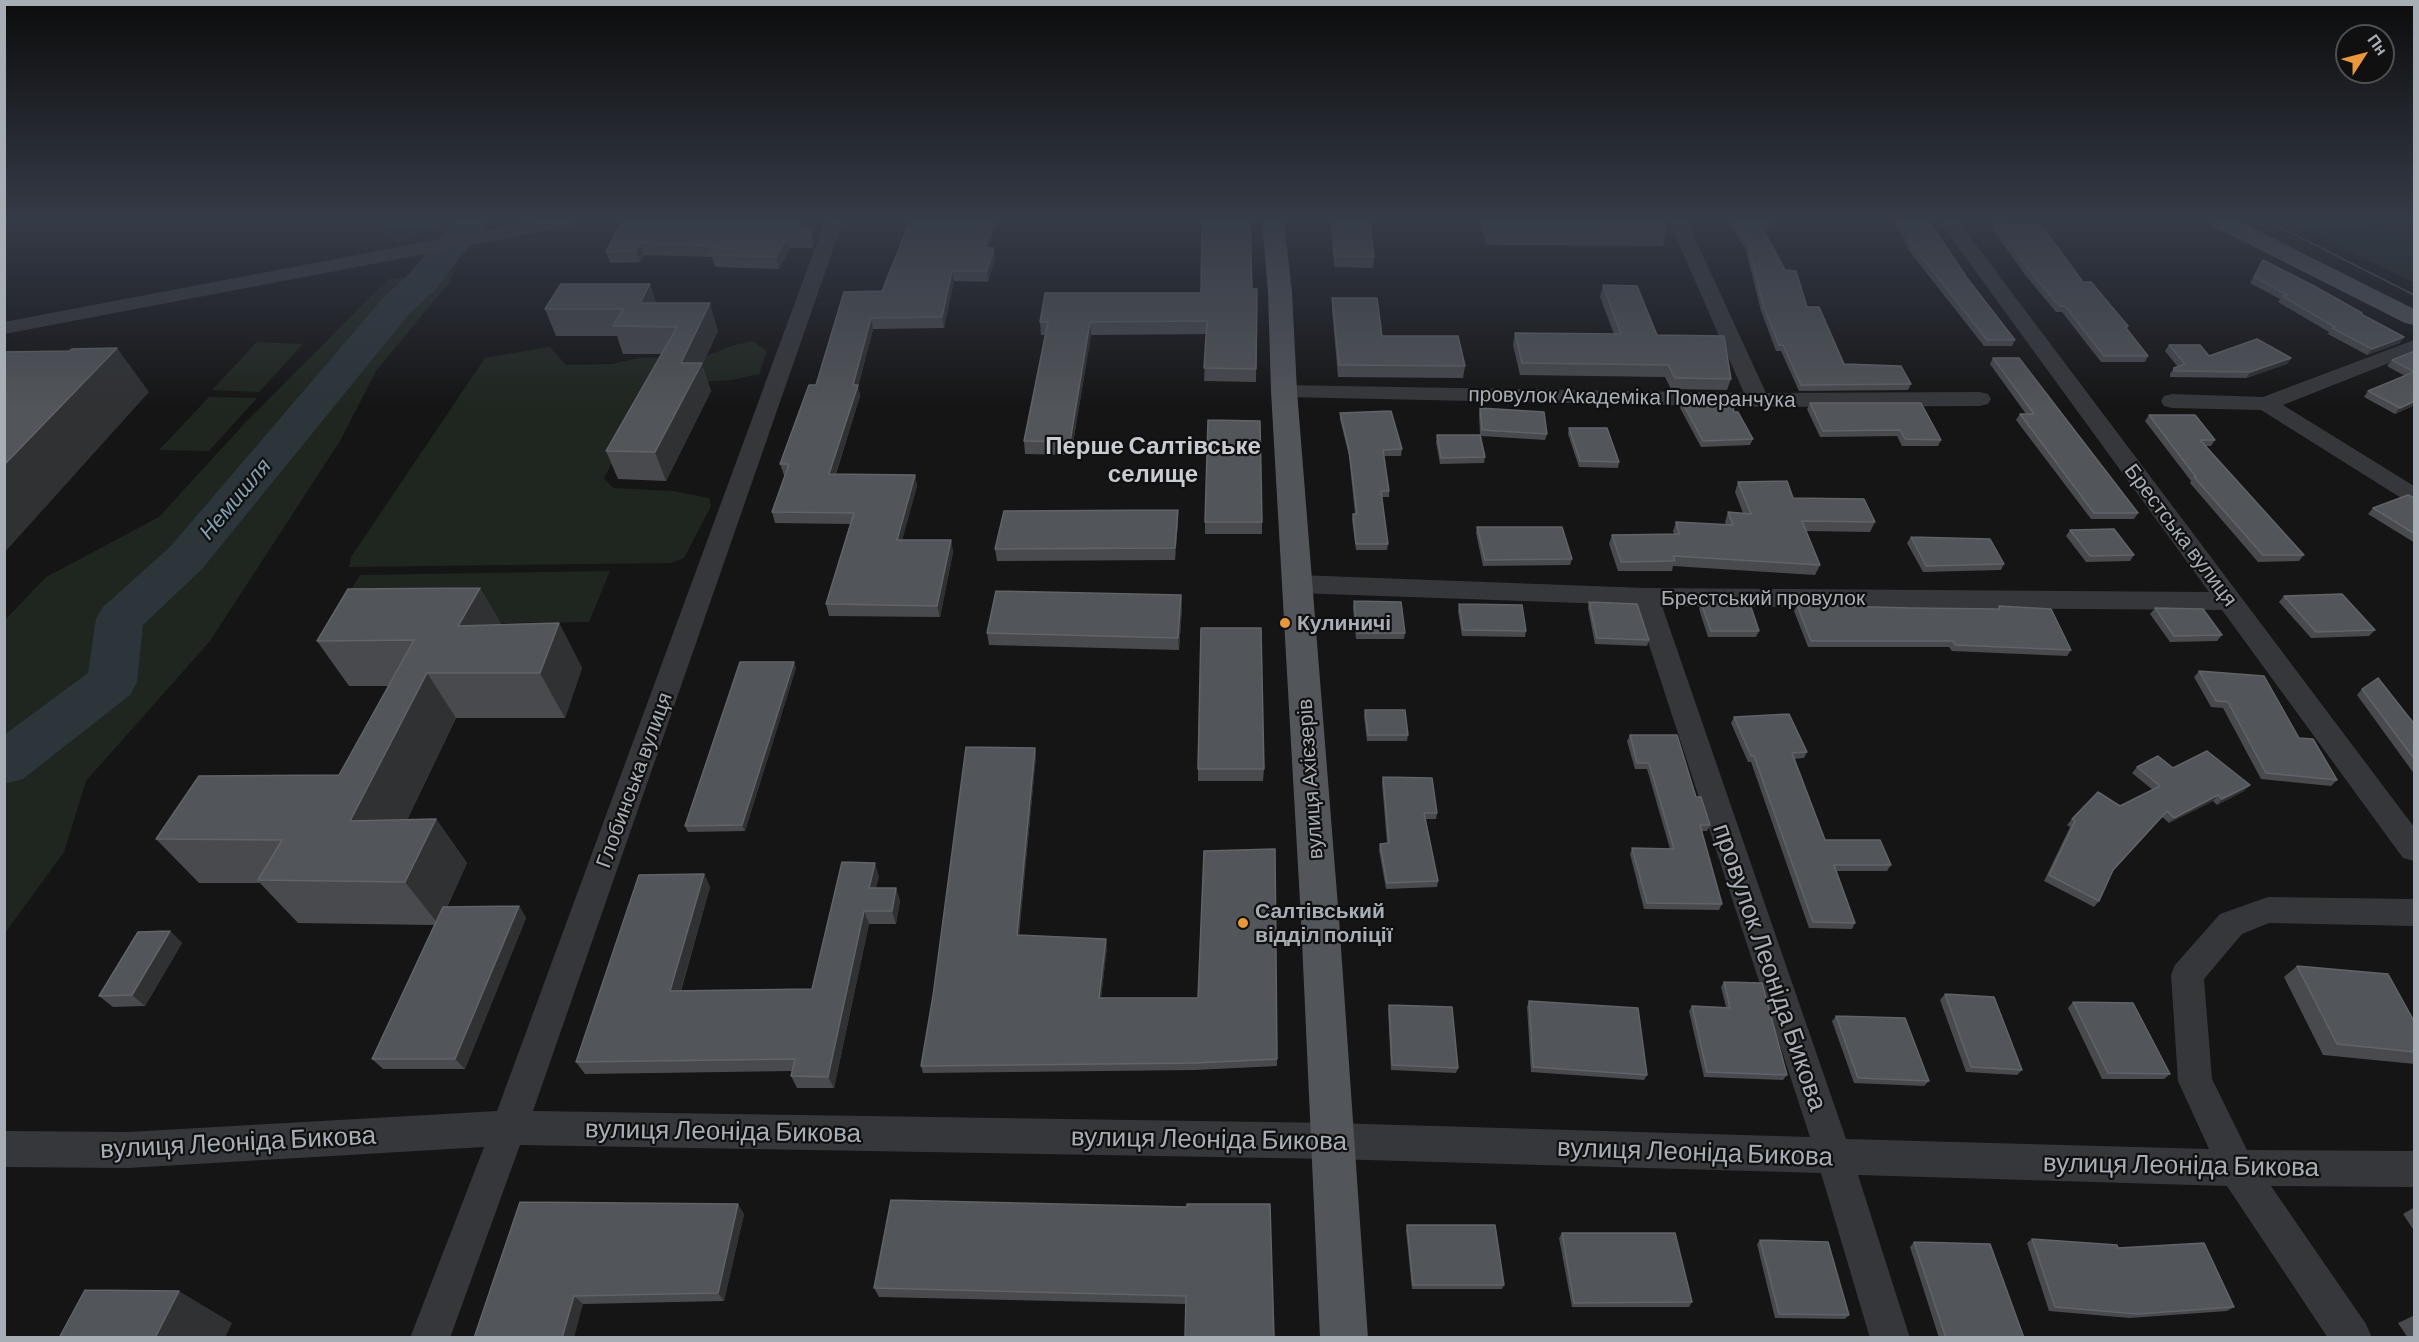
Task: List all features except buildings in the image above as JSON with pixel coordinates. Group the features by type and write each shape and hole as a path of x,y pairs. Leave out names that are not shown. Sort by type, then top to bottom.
{"main road":[{"name":"вулиця Ахієзерів","path":"1279,284 1344,1338"},
{"path":"2346,284 2415,318"}],"street":[{"path":"4,328 235,284"},
{"name":"Глобинська вулиця","path":"430,1338 509,1128 812,284"},
{"path":"1706,284 1758,400"},
{"name":"Брестська вулиця","path":"1994,284 2230,601 2410,836"},
{"path":"2172,401 2266,404 2415,346"},
{"name":"провулок Академіка Померанчука","path":"1284,391 1758,400 1980,399"},
{"path":"2266,404 2415,496"},
{"name":"Брестський провулок","path":"1297,584 1646,597 2230,601"},
{"name":"провулок Леоніда Бикова","path":"1646,597 1834,1156 1890,1338"},
{"path":"2352,1338 2237,1168 2194,1081 2187,975 2231,924 2268,910 2415,912"},
{"name":"вулиця Леоніда Бикова","path":"4,1149 128,1150 509,1128 1332,1140 2237,1168 2415,1169"}],"shaded area":[{"path":"383,284 448,284 376,371 340,441 210,641 86,781 64,852 5,933 5,620 46,577 159,517 244,424"},
{"path":"753,341 767,351 759,374 732,380 664,384 646,399 604,478 613,488 673,491 709,498 711,506 684,558 671,563 349,567 351,557 485,358 550,347 566,365 613,364 637,358 706,356 731,346"},
{"path":"257,342 303,344 259,392 212,390"},
{"path":"209,397 257,398 209,451 159,450"},
{"path":"610,571 589,622 329,625 360,575"}],"waterway":[{"name":"Немишля","path":"4,764 112,682 120,619 186,558 397,305 420,284"}],"tram line":[{"path":"2392,284 2414,295"}],"place":[{"name":"Кулиничі","path":"1285,623"},
{"name":"Салтівський відділ поліції","path":"1243,923"}],"district":[{"name":"Перше Салтівське селище","path":"1153,460"}]}
